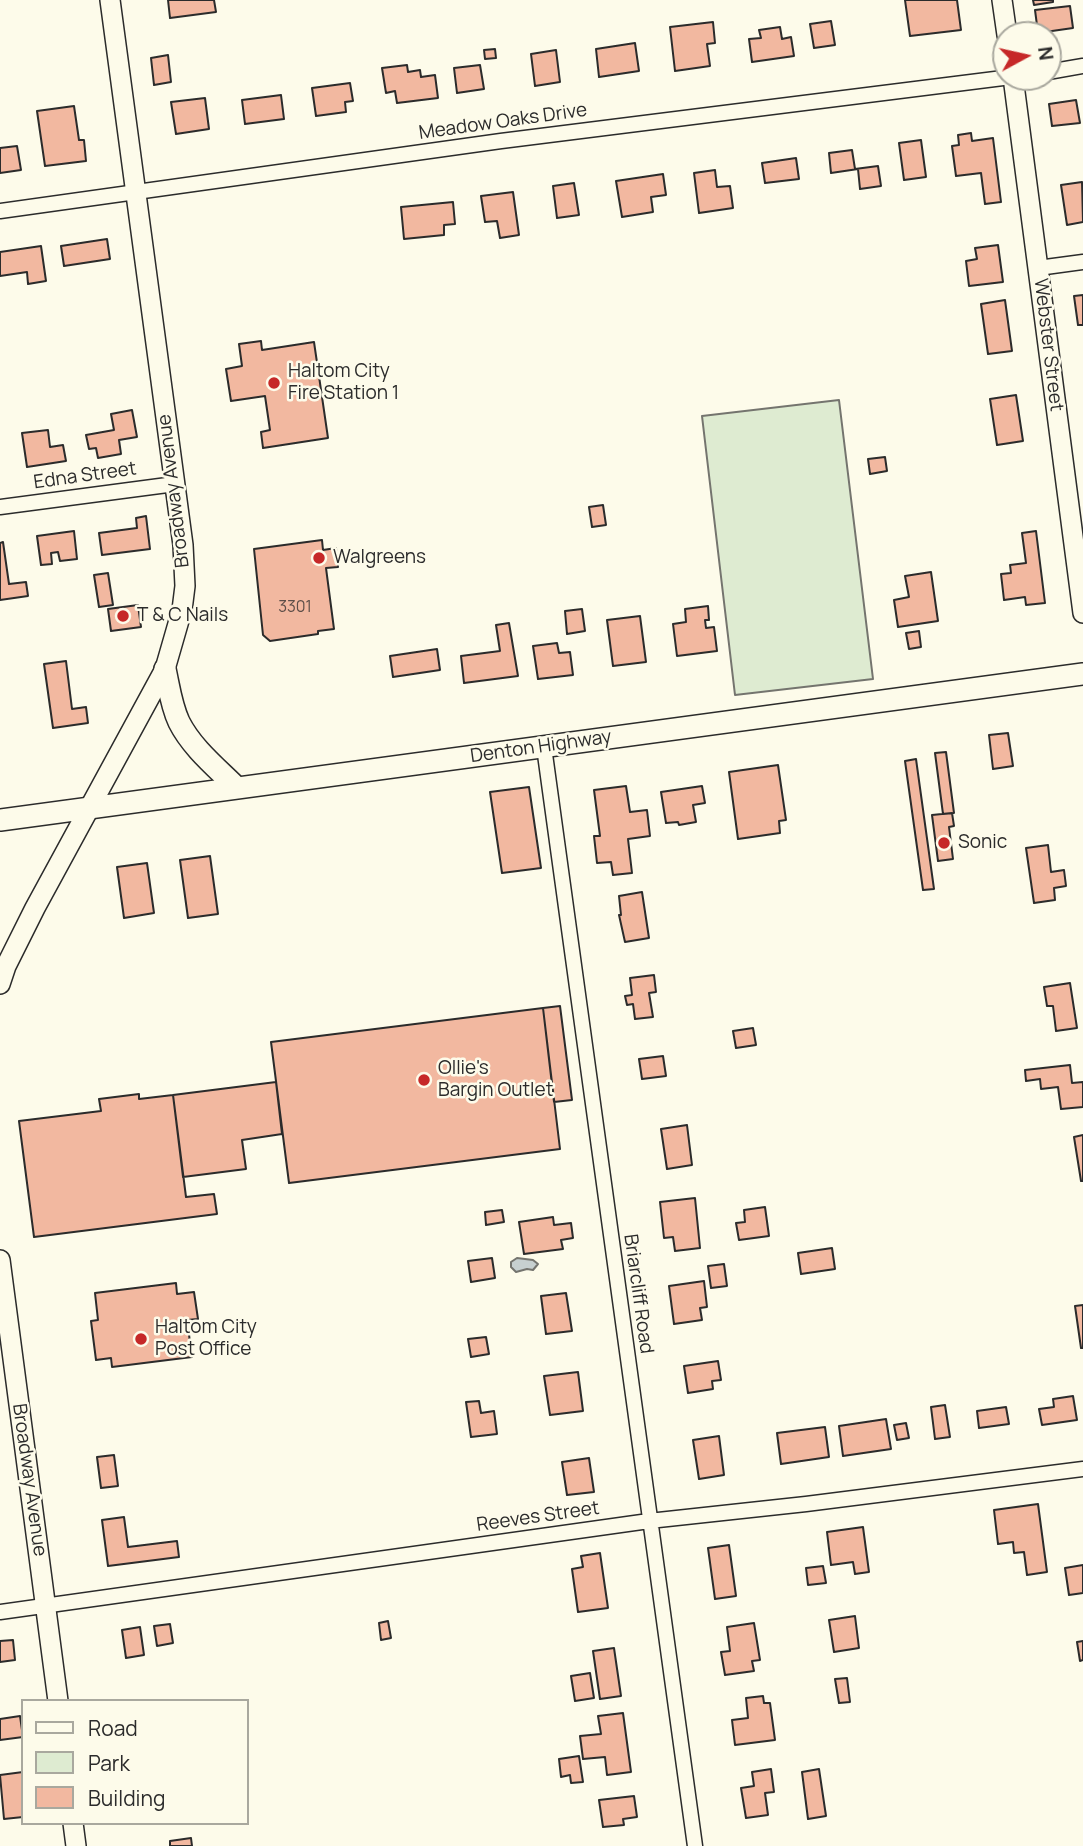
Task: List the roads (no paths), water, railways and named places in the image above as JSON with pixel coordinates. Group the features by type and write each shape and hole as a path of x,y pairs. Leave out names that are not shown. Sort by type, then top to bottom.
{"main road":[{"name":"Broadway Avenue","path":"0,984 35,908 165,669 181,620 186,586 175,484 110,0"},
{"path":"1002,0 1005,21"},
{"name":"Webster Street","path":"1014,91 1083,613"},
{"path":"165,669 172,702 184,729 199,750 237,788"},
{"name":"Denton Highway","path":"0,820 1083,674"},
{"name":"Broadway Avenue","path":"0,1259 58,1699"},
{"path":"74,1825 76,1846"}],"street":[{"path":"1062,70 1083,66"},
{"name":"Meadow Oaks Drive","path":"0,211 501,141 992,80"},
{"path":"1038,268 1083,262"},
{"name":"Edna Street","path":"0,507 175,484"},
{"name":"Briarcliff Road","path":"544,747 695,1846"},
{"name":"Reeves Street","path":"0,1612 649,1521 1083,1469"}],"place":[{"name":"Haltom City Fire Station 1","path":"274,383"},
{"name":"Walgreens","path":"319,558"},
{"name":"T & C Nails","path":"123,616"},
{"name":"Sonic","path":"944,843"},
{"name":"Ollie's Bargin Outlet","path":"424,1080"},
{"name":"Haltom City Post Office","path":"141,1339"}]}
